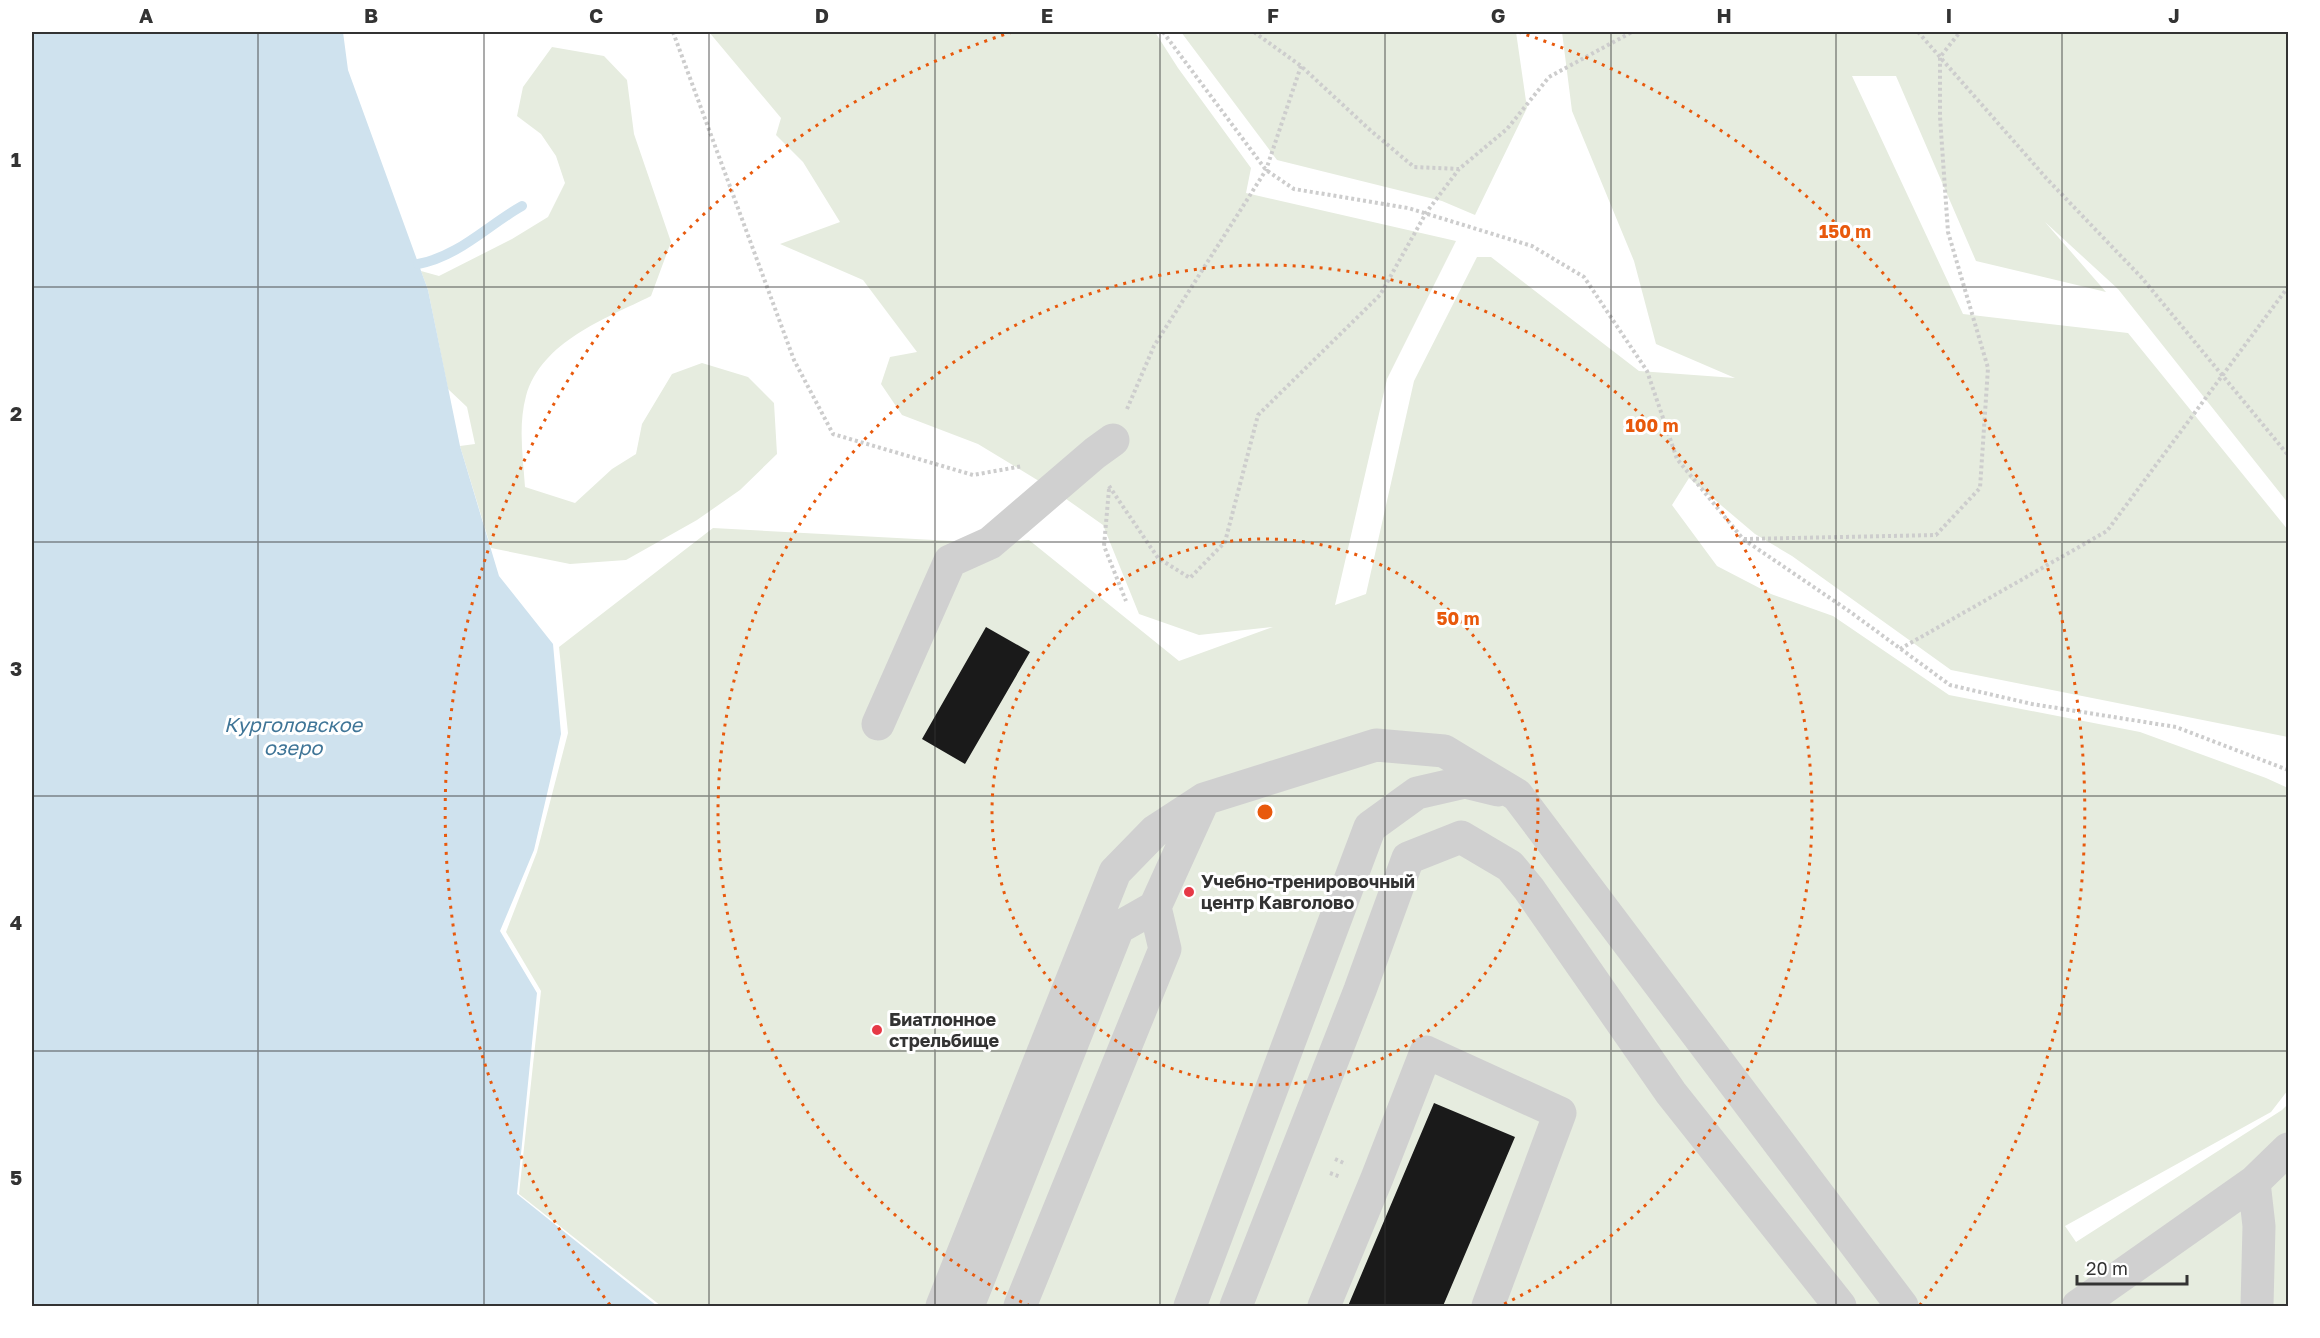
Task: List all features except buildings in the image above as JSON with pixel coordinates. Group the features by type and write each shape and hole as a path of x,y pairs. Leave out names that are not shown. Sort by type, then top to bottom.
{"lane":[{"path":"878,724 950,561 990,543 1113,440"},
{"path":"942,1306 1115,872 1155,831 1204,799 1376,745 1444,751 1517,795 1900,1304"},
{"path":"1190,1306 1370,827 1417,793 1465,782 1517,795"},
{"path":"968,1306 1118,928 1155,907 1204,799"},
{"path":"1236,1306 1360,990 1408,858 1461,837 1510,866 1529,889 1671,1093 1840,1306"},
{"path":"1020,1306 1165,949 1155,907"},
{"path":"1324,1306 1426,1052 1560,1113 1488,1306"},
{"path":"2078,1306 2254,1182 2289,1149"},
{"path":"2254,1182 2259,1226 2257,1306"}],"path":[{"path":"673,32 794,360 832,434 973,475 1028,465"},
{"path":"1163,32 1266,170 1294,189 1426,213 1532,246 1584,277 1647,370 1677,459 1743,539 1849,611 1950,685 2032,704 2176,728 2289,770"},
{"path":"1169,32 1173,45"},
{"path":"1254,32 1301,66 1414,167 1459,169"},
{"path":"1109,486 1158,558 1190,578 1225,542 1258,415 1380,295 1426,213 1459,169 1507,129 1549,77 1632,32"},
{"path":"1918,32 2047,179 2142,278 2289,455"},
{"path":"1743,539 1936,535 1980,488 1988,368 1948,232 1940,117 1940,57 1960,32"},
{"path":"1126,601 1104,546 1113,440 1155,346 1266,170 1301,66"},
{"path":"1900,649 2108,531 2289,287"}],"shaded area":[{"path":"709,32 1155,32 1178,68 1251,168 1246,193 1456,241 1387,379 1335,605 1366,594 1414,381 1477,257 1491,257 1639,371 1735,378 1656,344 1634,261 1572,111 1562,32 2288,32 2288,503 2118,289 2045,222 2106,292 1976,261 1896,76 1852,76 1963,314 2128,333 2288,530 2288,737 1951,670 1792,556 1755,534 1689,478 1672,505 1717,566 1771,594 1833,616 1949,695 2140,732 2288,788 2288,1090 2271,1112 2065,1226 2076,1242 2288,1104 2288,1306 661,1306 519,1194 541,991 506,932 537,852 568,733 559,647 713,528 990,543 1029,540 1179,661 1273,627 1199,635 1139,614 1103,525 1052,489 978,444 902,415 881,384 890,357 917,352 863,280 780,244 840,222 803,162 776,135 781,118"},
{"path":"1181,32 1516,32 1527,108 1475,215 1442,201 1277,160"},
{"path":"552,47 604,56 627,80 634,134 671,242 651,296 577,334 546,360 534,377 526,396 522,419 525,487 575,503 612,469 636,454 642,424 672,374 702,363 748,377 774,403 777,454 740,490 697,520 626,560 570,564 491,548 460,446 475,444 467,407 448,389 428,290 421,271 439,276 512,239 548,217 565,183 556,156 541,134 517,116 523,87"}],"water":[{"name":"Курголовское озеро","path":"32,32 343,32 348,70 428,290 460,446 499,576 553,644 561,734 534,850 500,931 537,993 517,1194 657,1306 32,1306"}],"waterway":[{"path":"418,264 460,248 522,206"}],"place":[{"name":"Учебно-тренировочный центр Кавголово","path":"1189,892"},
{"name":"Биатлонное стрельбище","path":"877,1030"}]}
